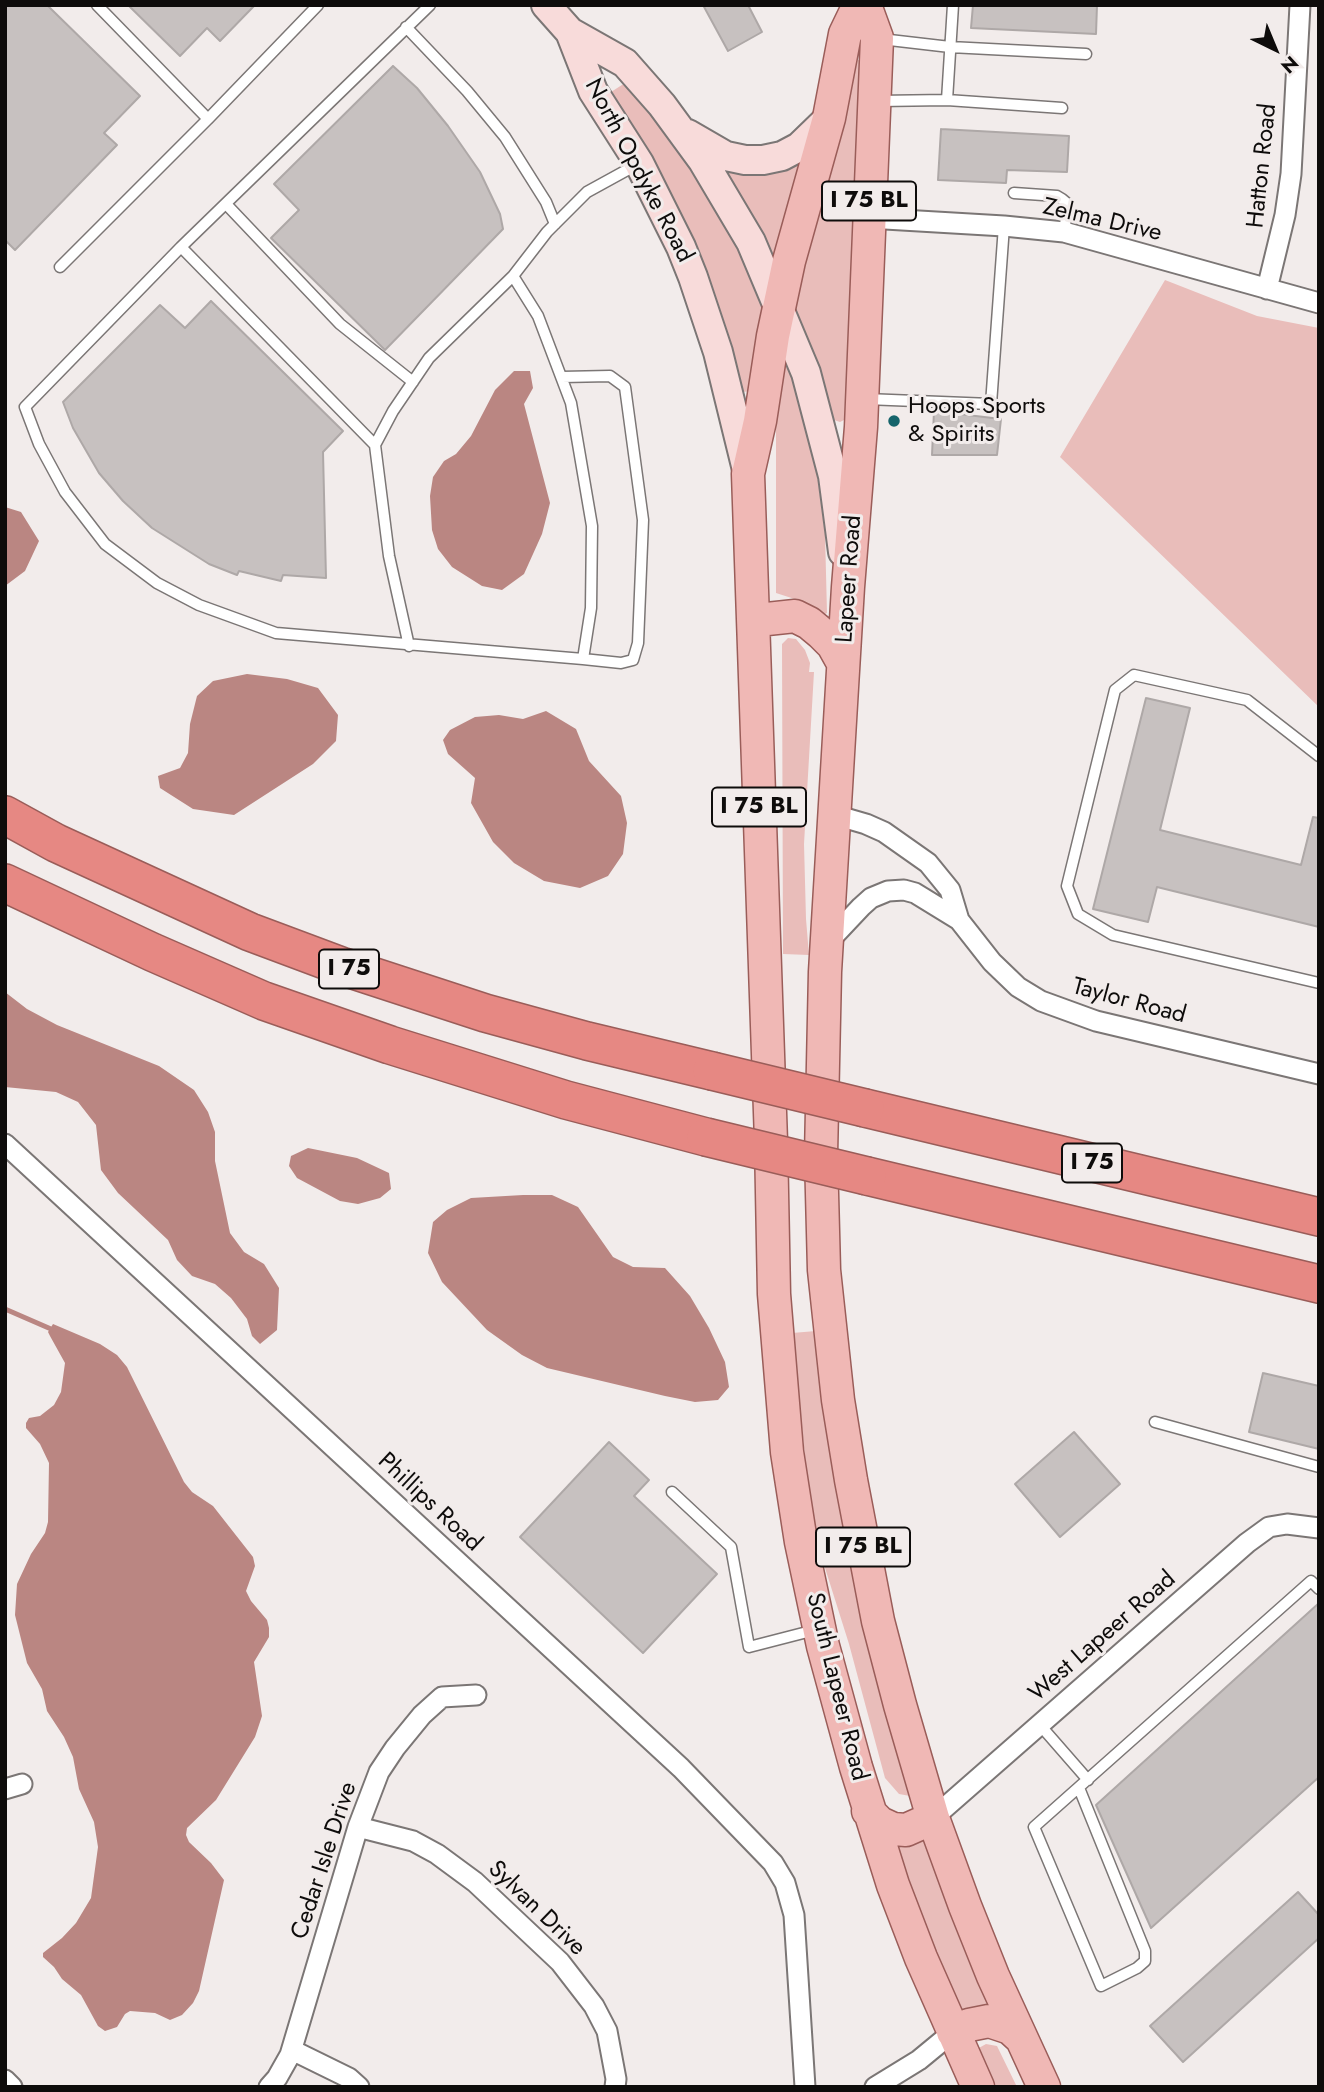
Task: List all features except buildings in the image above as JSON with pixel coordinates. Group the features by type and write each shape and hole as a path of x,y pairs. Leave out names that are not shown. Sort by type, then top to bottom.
{"highway":[{"name":"I 75","path":"5,815 56,843 250,932 341,966 485,1013 587,1041 1319,1217"},
{"name":"I 75","path":"5,883 264,1001 390,1045 566,1100 706,1137 1319,1284"}],"main road":[{"name":"North Opdyke Road","path":"546,5 570,32 625,64 681,130 722,191 751,242 806,373 833,476 848,586"},
{"name":"I 75 BL","path":"754,624 748,474 760,421 779,306 829,118 845,34 859,5"},
{"name":"Lapeer Road","path":"865,5 877,38 862,399 827,943 821,1155 824,1270 838,1400 878,1621 916,1765 933,1818"},
{"name":"North Opdyke Road","path":"570,32 593,90 639,163 681,247 707,316 748,474"},
{"path":"681,130 726,156 763,160 782,156 799,147 829,118"},
{"path":"754,624 767,619 795,616 821,633 833,645 844,663"},
{"name":"South Lapeer Road","path":"754,624 774,1294 787,1451 801,1542 819,1629 869,1811 905,1917 978,2087"},
{"path":"869,1811 880,1823 893,1829 906,1830 933,1818"},
{"name":"I 75 BL","path":"933,1818 984,1953 1044,2087"},
{"path":"953,2032 989,2021 1010,2028 1021,2038"}],"street":[{"name":"Hatton Road","path":"1267,289 1285,215 1291,173 1300,5"},
{"name":"Zelma Drive","path":"868,218 1064,232 1319,303"},
{"name":"Taylor Road","path":"835,815 884,832 928,863 950,890 959,920"},
{"name":"Taylor Road","path":"827,943 871,898 888,891 915,892 959,920 1008,979 1031,996 1051,1006 1109,1024 1319,1073"},
{"name":"Phillips Road","path":"5,1144 681,1768 774,1863 785,1883 794,1915 805,2087"},
{"name":"West Lapeer Road","path":"933,1818 1247,1543 1269,1527 1287,1524 1319,1528"},
{"name":"Cedar Isle Drive","path":"269,2087 292,2050 358,1827 379,1772 422,1715 442,1697 476,1695"},
{"name":"Sylvan Drive","path":"358,1827 413,1842 437,1854 475,1882 560,1962 594,2006 607,2031 616,2079 615,2087"},
{"path":"875,2087 919,2060 953,2032"},
{"path":"292,2050 349,2078 359,2087"},
{"path":"5,2080 12,2087"}],"lane":[{"path":"97,5 208,119"},
{"path":"60,267 318,5"},
{"path":"430,5 181,247 25,407 39,444 65,492 105,544 157,583 200,605 276,633 621,663 633,660 638,643 643,520 625,387 610,376 562,377"},
{"path":"947,100 954,5"},
{"path":"406,27 467,91 505,136 546,202 555,224"},
{"path":"877,38 950,47 1086,54"},
{"path":"873,101 947,100 1062,108"},
{"path":"409,646 389,555 375,444 393,411 429,358 513,276 555,224 587,192 639,163"},
{"path":"1014,193 1057,196 1062,199 1068,204 1064,232"},
{"path":"226,204 340,324 412,382"},
{"path":"862,399 991,404 1004,226"},
{"path":"181,247 375,444"},
{"path":"513,276 538,316 571,402 592,526 591,608 583,659"},
{"path":"1319,756 1247,700 1134,676 1115,690 1067,886 1078,914 1113,935 1319,983"},
{"path":"1155,1422 1319,1467"},
{"path":"672,1492 731,1547 749,1647 819,1629"},
{"path":"1079,1788 1145,1951 1145,1961 1137,1968 1101,1986 1034,1827 1311,1581 1319,1589"},
{"path":"1040,1725 1088,1780"}],"shaded area":[{"path":"856,60 860,60 846,419 840,422 834,420 829,413 812,350 792,299"},
{"path":"625,83 693,168 767,302 753,391 742,392 705,272 648,151 611,92"},
{"path":"806,154 775,264 719,161"},
{"path":"1165,280 1257,316 1319,328 1319,707 1060,457"},
{"path":"782,359 789,359 814,450 825,534 827,613 823,615 804,602 776,593 776,426"},
{"path":"514,371 530,371 533,388 524,404 550,503 542,534 524,574 502,590 482,586 452,567 438,549 432,530 430,496 433,477 444,461 456,454 471,436 495,390"},
{"path":"5,507 21,512 39,541 25,571 5,586"},
{"path":"788,638 796,639 805,650 810,663 809,672 814,672 804,844 809,955 783,954 782,644"},
{"path":"247,674 287,679 318,688 338,715 336,741 313,764 234,815 193,809 160,788 158,776 180,768 188,753 190,724 197,696 213,681"},
{"path":"546,711 576,729 589,761 621,796 627,823 623,854 608,876 580,888 544,881 514,863 493,842 471,803 475,778 448,754 443,740 450,730 475,717 499,715 523,719"},
{"path":"5,992 27,1009 57,1025 159,1066 194,1090 208,1112 215,1132 215,1161 230,1233 244,1252 264,1264 279,1288 277,1330 260,1344 252,1336 247,1319 231,1298 215,1284 192,1276 177,1260 168,1240 118,1193 101,1170 96,1125 78,1102 56,1092 5,1087"},
{"path":"308,1148 357,1158 389,1173 391,1189 380,1198 358,1204 340,1201 297,1178 289,1166 291,1156"},
{"path":"552,1195 578,1207 613,1257 633,1267 665,1268 690,1296 725,1362 729,1387 718,1400 695,1402 547,1368 522,1355 487,1330 442,1282 428,1253 433,1222 447,1210 471,1198"},
{"path":"53,1324 100,1344 117,1355 127,1367 184,1482 192,1492 213,1506 253,1557 255,1566 246,1591 267,1620 269,1628 269,1637 254,1662 262,1716 255,1737 216,1800 187,1828 189,1842 224,1880 199,1991 182,2015 170,2020 155,2013 130,2011 117,2027 105,2031 98,2026 81,1995 62,1979 43,1957 43,1953 76,1923 91,1898 98,1847 94,1822 79,1789 73,1757 47,1711 42,1689 27,1663 15,1615 17,1584 31,1554 45,1533 48,1522 49,1463 40,1444 26,1428 26,1423 29,1418 40,1416 54,1405 61,1392 65,1363 48,1332"},
{"path":"816,1331 847,1542 867,1638 910,1796 899,1794 885,1778 849,1644 820,1552 808,1485 792,1333"},
{"path":"924,1836 965,1949 988,2003 986,2007 960,2010 895,1843"},
{"path":"986,2044 997,2046 1017,2087 995,2087 977,2049"}],"waterway":[{"path":"5,1309 51,1329"}],"place":[{"name":"Hoops Sports & Spirits","path":"894,421"}]}
